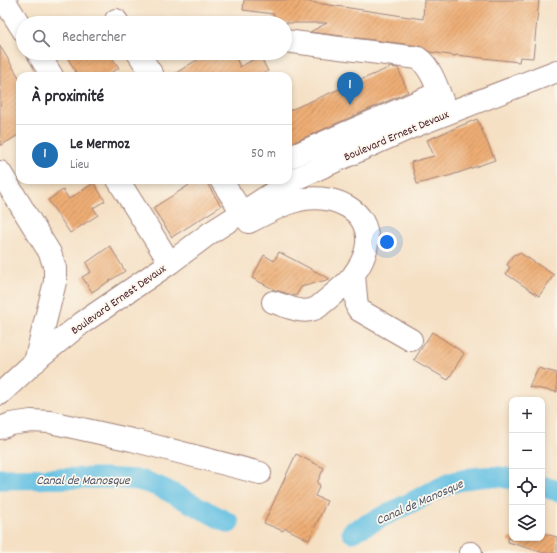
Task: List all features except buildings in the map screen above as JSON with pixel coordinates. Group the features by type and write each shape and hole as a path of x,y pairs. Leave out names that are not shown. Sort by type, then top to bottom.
{"street":[{"path":"4,0 16,19"},
{"path":"292,43 418,58 429,69 447,113"},
{"path":"42,60 50,72"},
{"path":"143,60 150,72"},
{"name":"Boulevard Ernest Devaux","path":"292,182 309,172 412,127 557,71"},
{"path":"292,156 438,93"},
{"path":"0,172 50,254 55,268 55,282 35,362"},
{"path":"121,184 170,263"},
{"path":"224,184 242,212"},
{"name":"Boulevard Ernest Devaux","path":"0,394 35,362 82,323 170,263 210,233 289,184"},
{"path":"210,233 234,229 296,201 317,198 336,200 353,210 361,220 367,233 366,251 354,276 318,307 312,310 302,311 273,302"},
{"path":"354,276 357,307 359,310 411,340"},
{"path":"0,428 11,424 31,421 50,422 132,440 260,473"}],"waterway":[{"name":"Canal de Manosque","path":"352,532 448,484 480,477 509,478"},
{"name":"Canal de Manosque","path":"0,479 102,478 138,480 164,489 229,523"},
{"name":"Canal de Manosque","path":"545,487 557,491"}],"place":[{"name":"Le Mermoz","path":"350,105"}]}
